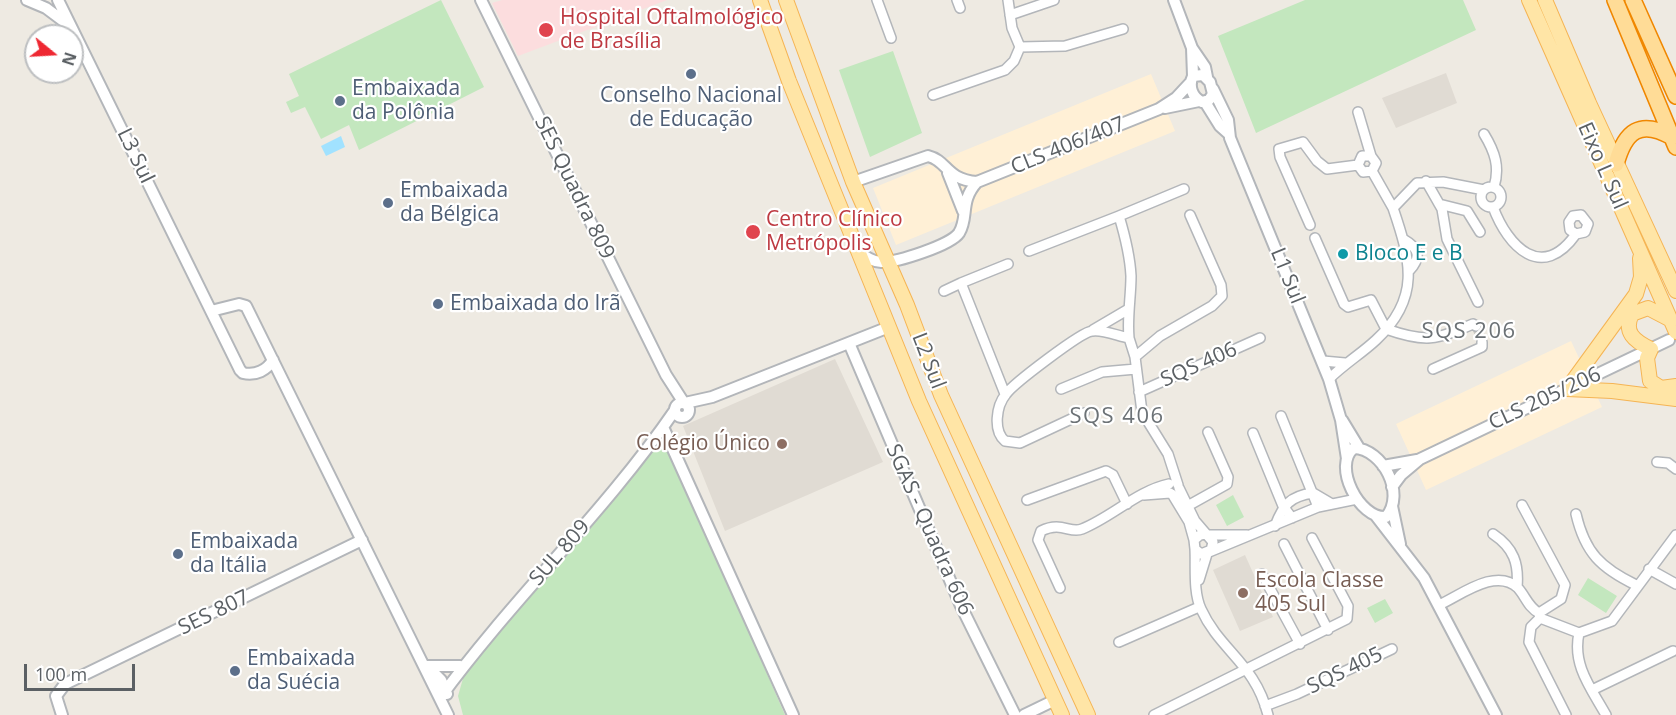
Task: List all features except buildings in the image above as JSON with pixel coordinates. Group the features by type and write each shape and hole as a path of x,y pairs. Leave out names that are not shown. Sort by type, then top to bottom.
{"highway":[{"path":"1616,0 1674,142"},
{"path":"1633,0 1676,96"},
{"path":"1616,164 1623,144 1635,131 1651,128 1674,142"}],"main road":[{"name":"L2 Sul","path":"760,0 856,250 919,401 1062,715"},
{"name":"L2 Sul","path":"786,0 853,182 888,262 941,395 1053,644 1088,715"},
{"name":"Eixo L Sul","path":"1529,0 1639,249 1672,331"},
{"name":"Eixo L Sul","path":"1545,0 1616,164 1676,291"},
{"path":"804,117 818,117 824,105"},
{"path":"813,139 825,129 835,135"},
{"path":"1567,389 1636,294 1641,277 1639,249"},
{"path":"1672,331 1648,308 1632,314 1628,327 1632,337 1651,349 1647,358 1650,381 1667,389 1676,386"},
{"path":"907,370 918,375 930,365"},
{"path":"1567,389 1612,391 1676,399"},
{"path":"919,401 927,393 941,395"},
{"path":"1022,628 1034,629 1039,624 1040,614"},
{"path":"1032,652 1040,642 1053,644"}],"street":[{"path":"27,0 60,3"},
{"path":"27,0 46,8 67,24"},
{"name":"SES Quadra 809","path":"481,0 682,409"},
{"path":"877,0 891,38"},
{"path":"933,95 1005,70 1014,62 1020,47 1008,0"},
{"path":"1010,15 1054,0"},
{"path":"1174,0 1192,48 1205,66 1213,89 1212,98 1202,102 1192,91 1192,48"},
{"name":"L3 Sul","path":"60,3 70,24"},
{"path":"1020,47 1065,46 1123,29"},
{"name":"L3 Sul","path":"84,52 243,374 253,374 273,365"},
{"path":"1192,79 1199,75 1207,77"},
{"name":"CLS 406/407","path":"977,182 1159,109 1176,98 1192,79"},
{"name":"L1 Sul","path":"1213,89 1228,120 1229,134 1323,361 1341,420 1349,484"},
{"name":"CLS 406/407","path":"1159,109 1202,102"},
{"name":"L1 Sul","path":"1202,102 1229,134"},
{"path":"1358,112 1371,156 1376,163 1372,171"},
{"path":"1484,134 1496,160 1497,177 1481,199 1483,204 1493,207 1507,238 1533,256 1547,257 1562,251 1576,234"},
{"path":"1310,225 1278,153 1279,148 1298,142 1305,143 1317,161 1327,169 1358,165"},
{"path":"853,182 928,156 936,159 948,172 961,180 977,182"},
{"path":"1358,165 1362,156 1371,156"},
{"path":"1358,165 1363,172 1372,171"},
{"path":"1329,379 1344,363 1386,329 1398,315 1407,294 1409,271 1403,239 1393,208 1372,171"},
{"path":"948,172 963,212"},
{"path":"1426,181 1439,204 1448,239 1478,302"},
{"path":"1393,208 1417,183 1426,181 1498,190 1500,200 1493,207"},
{"path":"856,250 873,261 888,262 905,259 956,236 960,230 968,193 977,182"},
{"path":"1029,251 1184,189"},
{"path":"1439,204 1467,211 1480,232"},
{"name":"SQS 406","path":"1135,357 1160,336 1212,306 1222,296 1221,285 1190,215"},
{"name":"SQS 406","path":"1119,216 1127,244 1131,274 1127,310 1129,338 1135,357 1142,412 1172,465 1173,488 1185,508 1207,535"},
{"path":"1315,238 1344,304 1348,307 1368,300 1376,306 1386,329"},
{"path":"944,291 1008,264"},
{"path":"961,283 1005,394"},
{"path":"215,314 239,304 246,306 273,365 425,664 440,688 451,715"},
{"path":"1084,412 1020,443 1009,442 1000,437 998,430 997,418 1005,394 1074,339 1117,318 1127,310"},
{"path":"1117,318 1117,336"},
{"path":"1386,329 1425,339 1439,339 1473,324 1476,326"},
{"name":"SUL 809","path":"440,688 461,668 682,409 889,327"},
{"path":"1093,330 1129,338"},
{"name":"CLS 205/206","path":"1392,487 1401,475 1420,459 1651,349 1672,331"},
{"name":"SQS 406","path":"1139,392 1260,338"},
{"path":"1433,369 1482,347 1482,342"},
{"name":"SGAS - Quadra 606","path":"849,343 961,606 1015,715"},
{"path":"1323,361 1344,363"},
{"name":"SQS 406","path":"1061,388 1102,372 1136,369"},
{"name":"SES Quadra 809","path":"666,375 674,385 682,409"},
{"path":"674,385 691,394 712,397"},
{"path":"1281,416 1318,507"},
{"name":"L1 Sul","path":"1341,420 1359,448"},
{"path":"665,429 793,715"},
{"path":"1185,508 1225,487 1228,481 1208,432"},
{"path":"1253,434 1283,506 1292,518"},
{"path":"1347,459 1349,452 1359,448 1383,466 1392,487 1392,505 1400,544"},
{"name":"CLS 205/206","path":"1383,466 1420,459"},
{"path":"1657,462 1668,463 1676,469"},
{"path":"1027,500 1106,471 1113,475 1127,504"},
{"path":"1332,502 1349,484 1357,499 1376,516 1400,544 1439,604 1496,715"},
{"path":"1060,588 1038,540 1039,532 1053,526 1080,530 1154,488 1173,488"},
{"path":"1275,526 1283,506 1294,497 1313,493 1332,502"},
{"path":"1250,535 1200,535 1194,545 1198,553 1208,553 1318,507 1332,502 1357,499"},
{"path":"1376,516 1386,517 1392,505"},
{"path":"1522,505 1565,585 1561,599 1540,616 1531,627 1529,642 1566,715"},
{"name":"SQS 406","path":"1185,508 1194,545"},
{"path":"1576,514 1586,545 1594,557 1617,576 1636,585"},
{"path":"1493,534 1509,547 1519,566 1517,588 1527,604 1540,616 1579,633 1612,621 1636,585 1676,535"},
{"path":"1207,535 1213,542 1208,553"},
{"name":"SQS 405","path":"1154,715 1347,619 1348,606 1312,538"},
{"name":"SES 807","path":"62,715 56,696 65,684 362,540"},
{"path":"1284,544 1328,630"},
{"name":"SQS 405","path":"1194,545 1199,607 1214,630 1258,685 1266,710 1392,649"},
{"name":"SQS 405","path":"1196,591 1208,553"},
{"path":"1649,569 1676,584"},
{"path":"1262,574 1300,644"},
{"path":"1439,604 1493,580 1517,588"},
{"path":"1119,642 1199,607"},
{"path":"1579,633 1577,643 1579,667 1606,715"},
{"path":"1592,690 1673,651"},
{"path":"425,664 461,668 451,715"},
{"path":"1024,715 1055,700"}],"shaded area":[{"name":"Hospital Oftalmológico de Brasília","path":"502,0 667,0 518,56 492,3"},
{"path":"1446,73 1457,103 1396,128 1382,98"},
{"path":"1151,74 1175,131 896,245 873,188"},
{"path":"1571,341 1602,407 1426,490 1396,424"},
{"name":"Colégio Único","path":"835,359 883,462 725,531 683,426"},
{"name":"Escola Classe 405 Sul","path":"1245,555 1273,617 1240,631 1213,570"}],"green space":[{"path":"441,0 484,87 359,150 349,125 321,139 305,107 291,113 286,102 299,96 289,74"},
{"path":"1305,0 1463,0 1476,30 1256,133 1218,36"},
{"path":"893,51 922,133 870,157 839,70"},
{"path":"667,445 785,715 463,715 458,696 466,668 652,452"},
{"path":"1233,495 1244,517 1227,526 1216,505"},
{"path":"1588,578 1617,596 1606,613 1578,595"},
{"path":"1385,599 1393,613 1375,623 1367,608"}],"water":[{"path":"341,136 345,147 326,156 321,146"}],"tunnel":[{"path":"1476,326 1482,342"}],"place":[{"name":"Hospital Oftalmológico de Brasília","path":"546,30"},
{"name":"Conselho Nacional de Educação","path":"691,74"},
{"name":"Embaixada da Polônia","path":"340,101"},
{"name":"Embaixada da Bélgica","path":"388,203"},
{"name":"Centro Clínico Metrópolis","path":"753,232"},
{"name":"Bloco E e B","path":"1343,254"},
{"name":"Embaixada do Irã","path":"438,304"},
{"name":"Colégio Único","path":"782,444"},
{"name":"Embaixada da Itália","path":"178,554"},
{"name":"Escola Classe 405 Sul","path":"1243,593"},
{"name":"Embaixada da Suécia","path":"235,671"}],"district":[{"name":"SQS 206","path":"1469,332"},
{"name":"SQS 406","path":"1117,417"}]}
